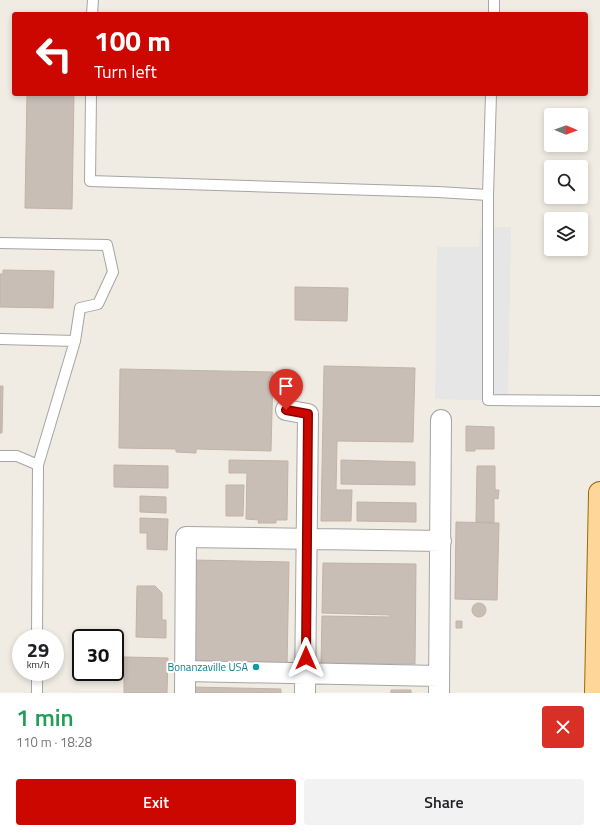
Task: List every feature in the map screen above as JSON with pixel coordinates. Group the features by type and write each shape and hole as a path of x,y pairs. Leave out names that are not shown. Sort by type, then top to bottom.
{"main road":[{"path":"596,693 600,493"}],"street":[{"path":"286,410 308,414 306,693"},
{"path":"185,671 306,673 439,684 441,420"},
{"path":"185,693 186,537 441,541"}],"lane":[{"path":"92,0 92,12"},
{"path":"494,0 494,12"},
{"path":"91,96 90,181 438,192 488,195"},
{"path":"491,96 488,195 488,400 600,401"},
{"path":"0,243 107,245 113,272 98,304 80,308 74,341 38,466 38,629"},
{"path":"0,339 74,341"},
{"path":"0,456 17,456 38,466"},
{"path":"38,681 38,693"}],"shaded area":[{"path":"511,227 508,401 435,399 437,247 479,247 480,228"}],"building":[{"path":"27,96 74,96 72,209 25,208"},
{"path":"3,270 54,271 53,308 0,307 0,274 3,274"},
{"path":"295,287 348,288 347,321 295,320"},
{"path":"324,366 415,368 413,442 337,441 336,490 352,490 351,521 321,521"},
{"path":"120,369 273,372 271,451 196,449 196,453 176,452 176,449 119,448"},
{"path":"0,386 3,386 2,433 0,433"},
{"path":"466,426 494,427 494,449 475,449 475,451 466,451"},
{"path":"229,460 288,461 287,520 276,520 276,523 258,523 259,520 246,519 247,473 229,473"},
{"path":"341,460 415,462 415,485 341,484"},
{"path":"114,465 168,466 168,488 114,487"},
{"path":"477,466 495,466 495,490 499,490 498,499 494,498 494,523 476,522"},
{"path":"226,485 244,485 243,516 226,516"},
{"path":"140,496 166,497 166,513 140,512"},
{"path":"357,502 416,503 416,522 357,521"},
{"path":"140,518 168,519 167,550 147,549 147,533 140,533"},
{"path":"456,522 499,523 497,600 455,599"},
{"path":"194,560 289,562 287,666 192,664"},
{"path":"323,563 416,564 415,664 321,663 322,616 390,617 390,615 322,613"},
{"path":"137,586 155,586 162,593 162,620 166,620 166,638 136,637"},
{"path":"479,603 484,605 486,610 484,615 479,617 474,615 472,610 474,605"},
{"path":"456,621 462,621 462,628 456,628"},
{"path":"124,657 168,658 167,693 124,693"},
{"path":"192,687 281,689 281,693 192,693"},
{"path":"391,690 411,690 411,693 391,693"}],"place":[{"name":"Bonanzaville USA","path":"256,667"}],"route":[{"path":"286,410 308,414 306,658"}]}
